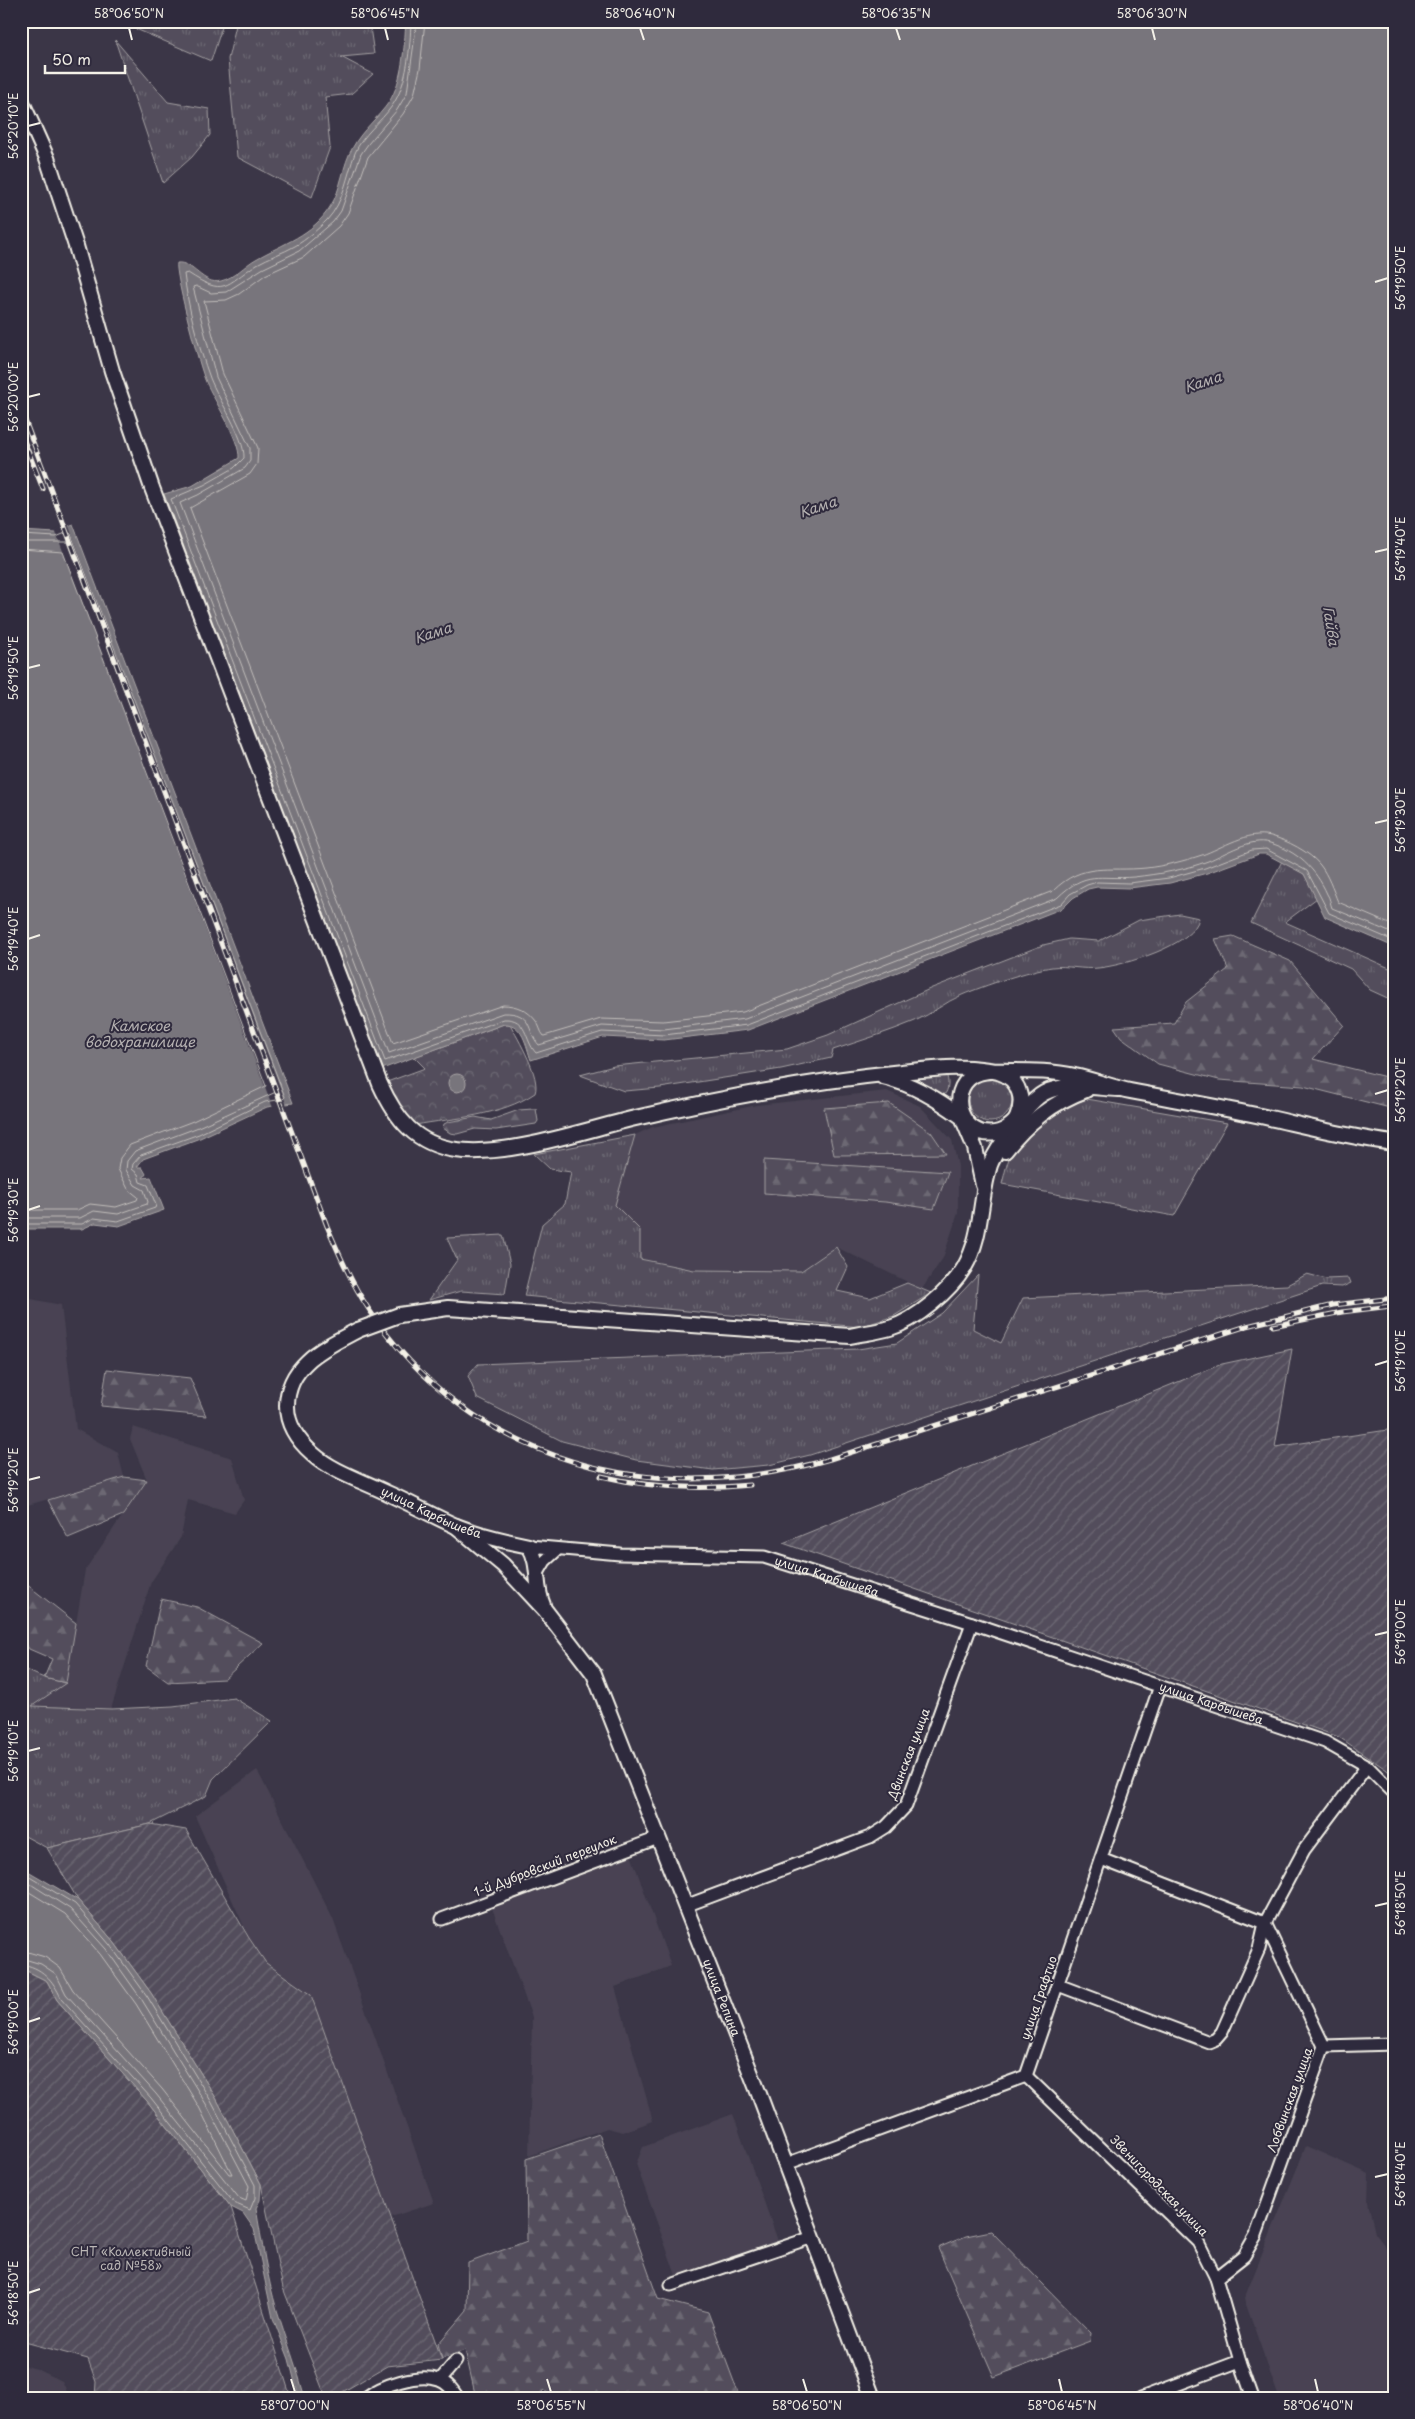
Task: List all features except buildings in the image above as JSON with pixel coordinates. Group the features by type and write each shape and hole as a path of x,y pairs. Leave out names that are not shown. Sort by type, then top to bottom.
{"main road":[{"path":"21,100 47,158 76,246 112,371 152,488 376,1071 389,1104 400,1121 426,1141 457,1150 473,1150 548,1140 632,1119 772,1091 870,1075 945,1068 1055,1073 1076,1076 1119,1089 1256,1115 1358,1139 1394,1143"},
{"path":"962,1117 958,1100 961,1089 973,1076 989,1071 1005,1075 1017,1087 1021,1103 1016,1119"},
{"path":"870,1075 911,1085 962,1117 976,1130 988,1134 1001,1131 1016,1119 1032,1101 1051,1090 1072,1087 1119,1089"},
{"path":"983,1188 1003,1154 1035,1118 1066,1098 1089,1089 1119,1089"},
{"name":"улица Карбышева","path":"962,1117 975,1148 983,1188"},
{"name":"улица Карбышева","path":"529,1546 456,1526 338,1469 314,1455 297,1438 289,1418 288,1396 297,1372 318,1352 358,1330 399,1315 456,1309 850,1336 891,1328 920,1311 940,1296 964,1269 978,1234 983,1188 995,1153 1016,1119"},
{"name":"улица Репина","path":"456,1526 503,1565 545,1610 594,1674 786,2164 873,2398"},
{"path":"503,1565 509,1542"},
{"path":"529,1546 534,1554 538,1572 539,1593 545,1610"}],"street":[{"name":"улица Карбышева","path":"529,1546 557,1550 620,1554 764,1557 972,1623 1325,1742 1367,1766 1394,1793"},
{"path":"538,1572 545,1561 557,1550"},
{"name":"Двинская улица","path":"685,1906 870,1837 886,1827 906,1806 972,1623"},
{"name":"улица Графтио","path":"1026,2076 1160,1686"},
{"path":"1058,1985 1209,2042 1216,2039 1222,2032 1259,1949 1265,1923 1304,1850 1367,1766"},
{"name":"1-й Дубровский переулок","path":"442,1919 658,1838"},
{"path":"1101,1859 1265,1923"},
{"name":"Лобвинская улица","path":"1216,2278 1244,2256 1256,2235 1324,2046 1265,1923"},
{"path":"1324,2046 1394,2044"},
{"path":"786,2164 1026,2076"},
{"name":"Звенигородская улица","path":"1026,2076 1198,2242 1216,2278 1240,2361 1254,2398"},
{"path":"671,2285 813,2237"},
{"path":"440,2380 456,2361"},
{"path":"1141,2398 1240,2361"},
{"path":"365,2398 373,2392 404,2381 425,2377 440,2380 450,2386 458,2398"}],"shaded area":[{"path":"887,1091 920,1106 952,1140 958,1166 958,1213 943,1258 922,1289 836,1247 801,1271 694,1270 640,1259 640,1230 615,1205 635,1135 653,1127 757,1105"},
{"path":"21,1297 61,1305 76,1429 118,1453 124,1477 21,1507"},
{"path":"133,1427 232,1458 244,1500 235,1513 188,1500 181,1537 151,1582 111,1709 31,1706 66,1683 85,1570 147,1480 130,1439"},
{"path":"257,1770 333,1919 434,2203 391,2217 311,1995 266,1963 249,1938 195,1816"},
{"path":"630,1852 671,1966 615,1987 653,2121 623,2132 607,2128 529,2156 532,2017 492,1908 558,1884 579,1870"},
{"path":"733,2114 778,2241 677,2278 636,2164 643,2147"},
{"path":"1306,2146 1369,2174 1368,2202 1375,2233 1394,2258 1394,2398 1279,2398 1244,2299"},
{"path":"21,2365 37,2369 62,2381 70,2398 21,2398"}],"green space":[{"path":"117,21 224,21 211,61"},
{"path":"237,21 369,21 374,54 341,57 373,74 351,94 325,97 330,147 312,197 237,157 228,59"},
{"path":"115,40 168,102 209,109 210,135 192,157 163,183"},
{"path":"1282,861 1304,874 1317,898 1285,922 1394,970 1394,1001 1370,990 1351,969 1251,923"},
{"path":"1180,914 1199,918 1194,928 1185,937 1156,952 1109,966 1092,968 1052,967 1032,971 982,987 956,998 915,1021 833,1050 831,1058 781,1069 660,1088 624,1091 580,1075 614,1066 787,1049 828,1035 932,988 1043,945 1069,939 1099,941 1139,920"},
{"path":"1233,936 1290,961 1344,1025 1313,1059 1394,1079 1394,1109 1303,1086 1219,1080 1158,1064 1121,1037 1114,1027 1174,1023 1186,1002 1228,969 1215,939"},
{"path":"504,1024 510,1024 528,1058 535,1078 535,1093 507,1107 477,1115 415,1125 406,1117 398,1106 387,1082 425,1068 414,1057"},
{"path":"942,1073 946,1074 948,1082 948,1088 944,1095 938,1096 910,1079"},
{"path":"990,1078 1002,1082 1008,1088 1012,1100 1008,1112 1002,1118 990,1122 978,1118 972,1112 968,1100 972,1088 978,1082"},
{"path":"1087,1099 1227,1123 1174,1216 1002,1184 1011,1155 1027,1132 1055,1112"},
{"path":"889,1103 931,1132 946,1154 834,1155 824,1108"},
{"path":"536,1109 538,1121 536,1124 496,1130 475,1129 457,1134 450,1133 443,1128 444,1124 448,1122 475,1117 491,1120 519,1110"},
{"path":"635,1135 615,1205 640,1230 640,1259 694,1270 801,1271 836,1247 848,1267 837,1291 870,1298 907,1283 931,1293 894,1316 860,1327 524,1296 542,1224 565,1204 571,1172 550,1169 534,1154"},
{"path":"764,1160 948,1172 934,1209 885,1202 764,1193"},
{"path":"503,1235 510,1264 505,1294 461,1291 429,1300 457,1260 447,1238"},
{"path":"1307,1274 1326,1279 1349,1278 1351,1283 1342,1287 1322,1286 810,1455 769,1465 713,1470 636,1460 562,1441 477,1398 468,1376 478,1364 858,1349 897,1343 942,1313 978,1275 973,1329 1001,1343 1023,1298 1287,1285"},
{"path":"1292,1349 1275,1447 1394,1429 1394,1778 1387,1770 1339,1737 783,1543 1222,1364"},
{"path":"107,1369 190,1378 206,1416 101,1406"},
{"path":"124,1477 147,1480 123,1515 68,1538 48,1500"},
{"path":"21,1580 76,1623 66,1683 44,1678 52,1659 29,1649 21,1636"},
{"path":"161,1599 197,1607 263,1643 224,1679 168,1682 146,1666"},
{"path":"21,1668 44,1678 66,1683 32,1706 111,1709 173,1706 234,1698 272,1721 213,1779 206,1796 150,1824 47,1848 21,1834"},
{"path":"150,1824 186,1830 249,1938 266,1963 311,1995 442,2360 387,2366 332,2398 326,2398 283,2288 261,2184 216,2098 151,1993 114,1942 78,1900 47,1848"},
{"name":"СНТ «Коллективный сад №58»","path":"21,1968 47,1981 57,2000 147,2101 231,2207 291,2398 95,2398 96,2382 88,2359 21,2341"},
{"path":"599,2134 658,2299 708,2312 740,2398 554,2398 544,2390 536,2398 476,2398 465,2350 442,2359 438,2344 467,2310 468,2263 527,2241 526,2159"},
{"path":"991,2231 1091,2333 1090,2341 994,2377 938,2248 966,2236"}],"water":[{"path":"406,21 1394,21 1394,947 1325,917 1304,874 1266,854 1259,854 1207,873 1170,883 1129,888 1097,887 1088,889 1073,898 1063,908 748,1030 664,1040 603,1037 531,1060 520,1031 516,1027 504,1024 382,1069 164,494 192,486 239,458 231,431 203,374 183,301 177,263 183,263 209,280 221,281 256,259 306,232 323,217 334,200 346,161 353,147 385,108 394,93 402,63"},
{"name":"Камское водохранилище","path":"73,524 293,1103 267,1107 200,1138 143,1159 137,1167 142,1167 146,1174 143,1178 151,1177 164,1210 119,1226 95,1223 82,1229 21,1229 21,531 56,533"},
{"path":"457,1074 464,1076 466,1083 464,1090 457,1092 450,1090 448,1083 450,1076"},
{"path":"21,1867 78,1900 114,1942 151,1993 216,2098 261,2184 260,2200 256,2208 273,2298 305,2398 299,2398 289,2359 273,2318 254,2229 243,2213 231,2207 147,2101 57,2000 47,1981 21,1968"}],"pier":[{"path":"68,524 287,1106 273,1108 55,530"}],"railway":[{"path":"21,410 336,1247 368,1308 410,1361 459,1405 513,1438 572,1461 634,1475 698,1479 764,1474 830,1459 1247,1326 1333,1305 1394,1298"},
{"path":"21,433 43,489"},
{"path":"1273,1326 1342,1312 1391,1306"},
{"path":"601,1476 675,1487 750,1485"}],"water label":[{"name":"Кама","path":"1203,382"},
{"name":"Кама","path":"818,507"},
{"name":"Гайва","path":"1331,626"},
{"name":"Кама","path":"433,633"}]}
